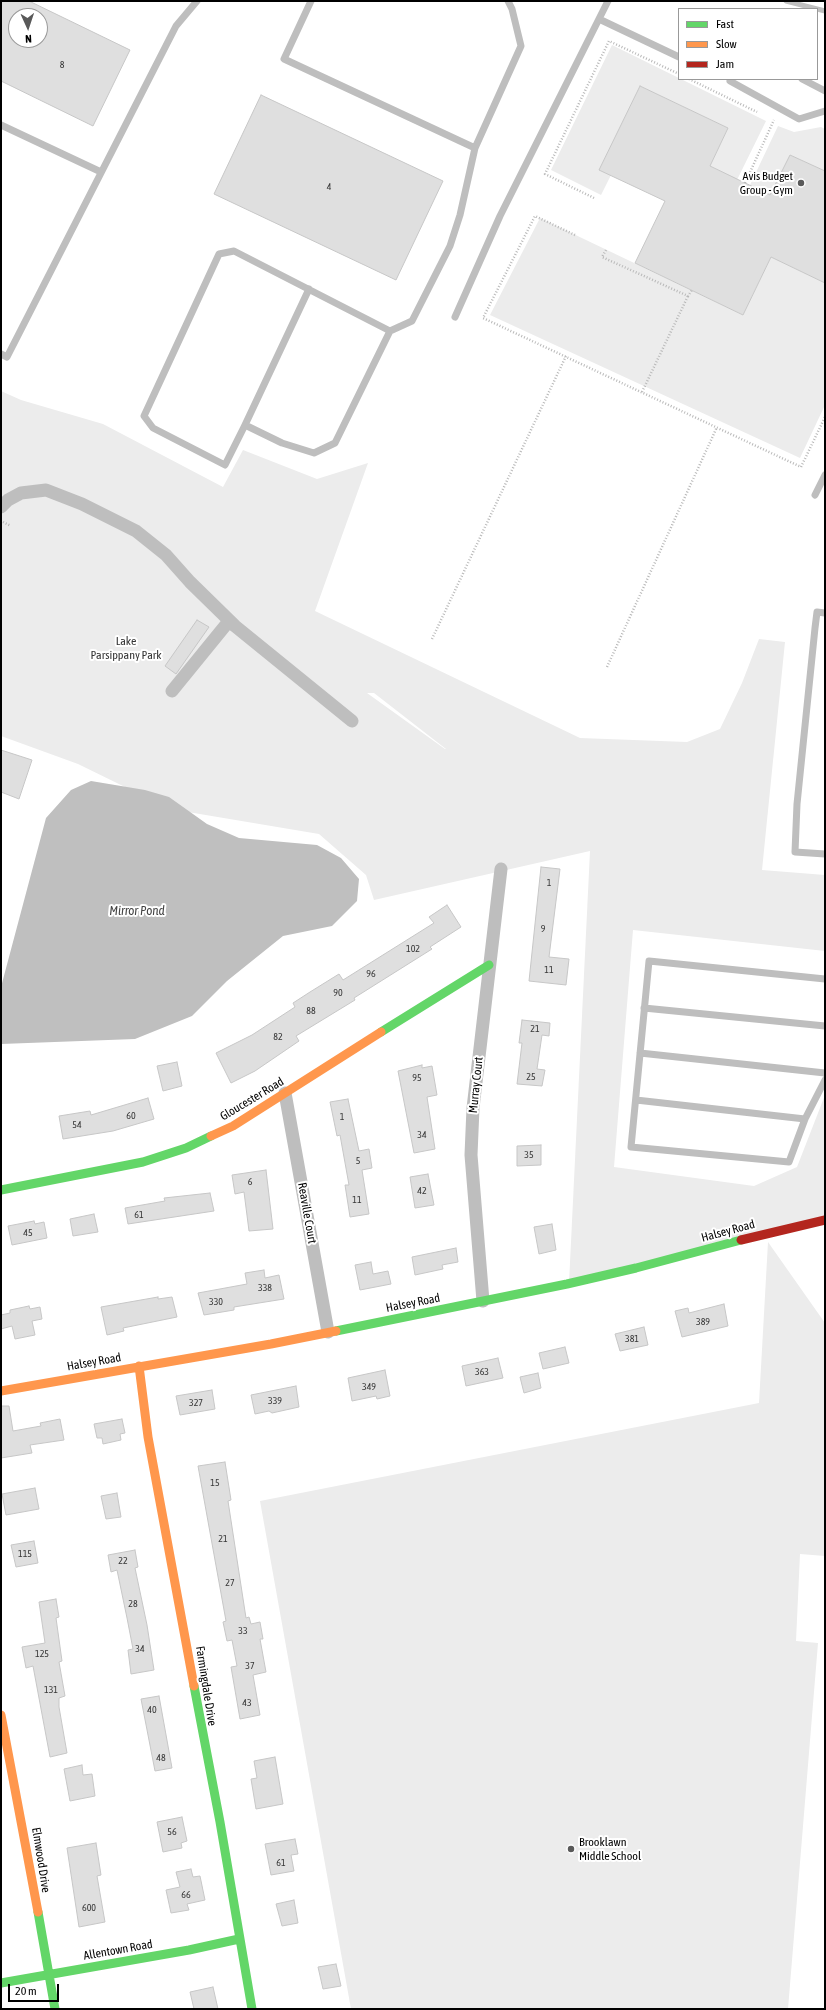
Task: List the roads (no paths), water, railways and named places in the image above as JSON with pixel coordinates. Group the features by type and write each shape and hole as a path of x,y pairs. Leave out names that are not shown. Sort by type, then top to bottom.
{"street":[{"path":"1,507 8,500 21,493 32,490 46,490 82,504 142,536 166,555 228,621 352,721"},
{"path":"172,691 228,621"},
{"name":"Murray Court","path":"482,1302 471,1155 473,1108 501,869"},
{"name":"Gloucester Road","path":"1,1190 142,1162 186,1148 233,1126 453,986 489,966"},
{"name":"Reaville Court","path":"285,1093 328,1332"},
{"name":"Halsey Road","path":"1,1391 328,1332 482,1302 636,1268 780,1229 825,1220"},
{"name":"Farmingdale Drive","path":"138,1366 148,1437 183,1621 200,1722 220,1822 252,2009"},
{"name":"Elmwood Drive","path":"1,1715 24,1829 55,2009"},
{"name":"Allentown Road","path":"1,1983 239,1939"}],"lane":[{"path":"1,354 7,357 176,26 197,1"},
{"path":"310,1 284,59 475,148"},
{"path":"245,425 282,443 314,453 335,444 390,331 412,321 450,246 460,216 475,148 521,46 512,9 508,1"},
{"path":"455,317 500,216 608,1"},
{"path":"599,19 678,57"},
{"path":"731,80 799,119 825,111"},
{"path":"804,80 825,91"},
{"path":"1,125 101,172"},
{"path":"309,289 225,465 153,428 144,416 219,254 234,251 309,289 390,331"},
{"path":"815,496 825,476"},
{"path":"825,613 817,612 814,628 797,804 795,852 825,854"},
{"path":"825,979 649,961 631,1146 789,1162 805,1119 825,1080"},
{"path":"644,1008 825,1026"},
{"path":"640,1053 825,1073"},
{"path":"636,1100 805,1119"}],"water":[{"name":"Mirror Pond","path":"91,781 145,790 169,797 207,824 239,838 317,845 341,858 359,879 357,901 332,926 283,936 227,981 192,1016 135,1039 1,1044 1,987 46,818 71,790"}],"waterway":[{"path":"786,1 813,8"},
{"path":"818,9 825,11"}],"place":[{"name":"Avis Budget Group - Gym","path":"801,183"},
{"name":"Brooklawn Middle School","path":"571,1849"}],"park label":[{"name":"Lake Parsippany Park","path":"126,648"}]}
